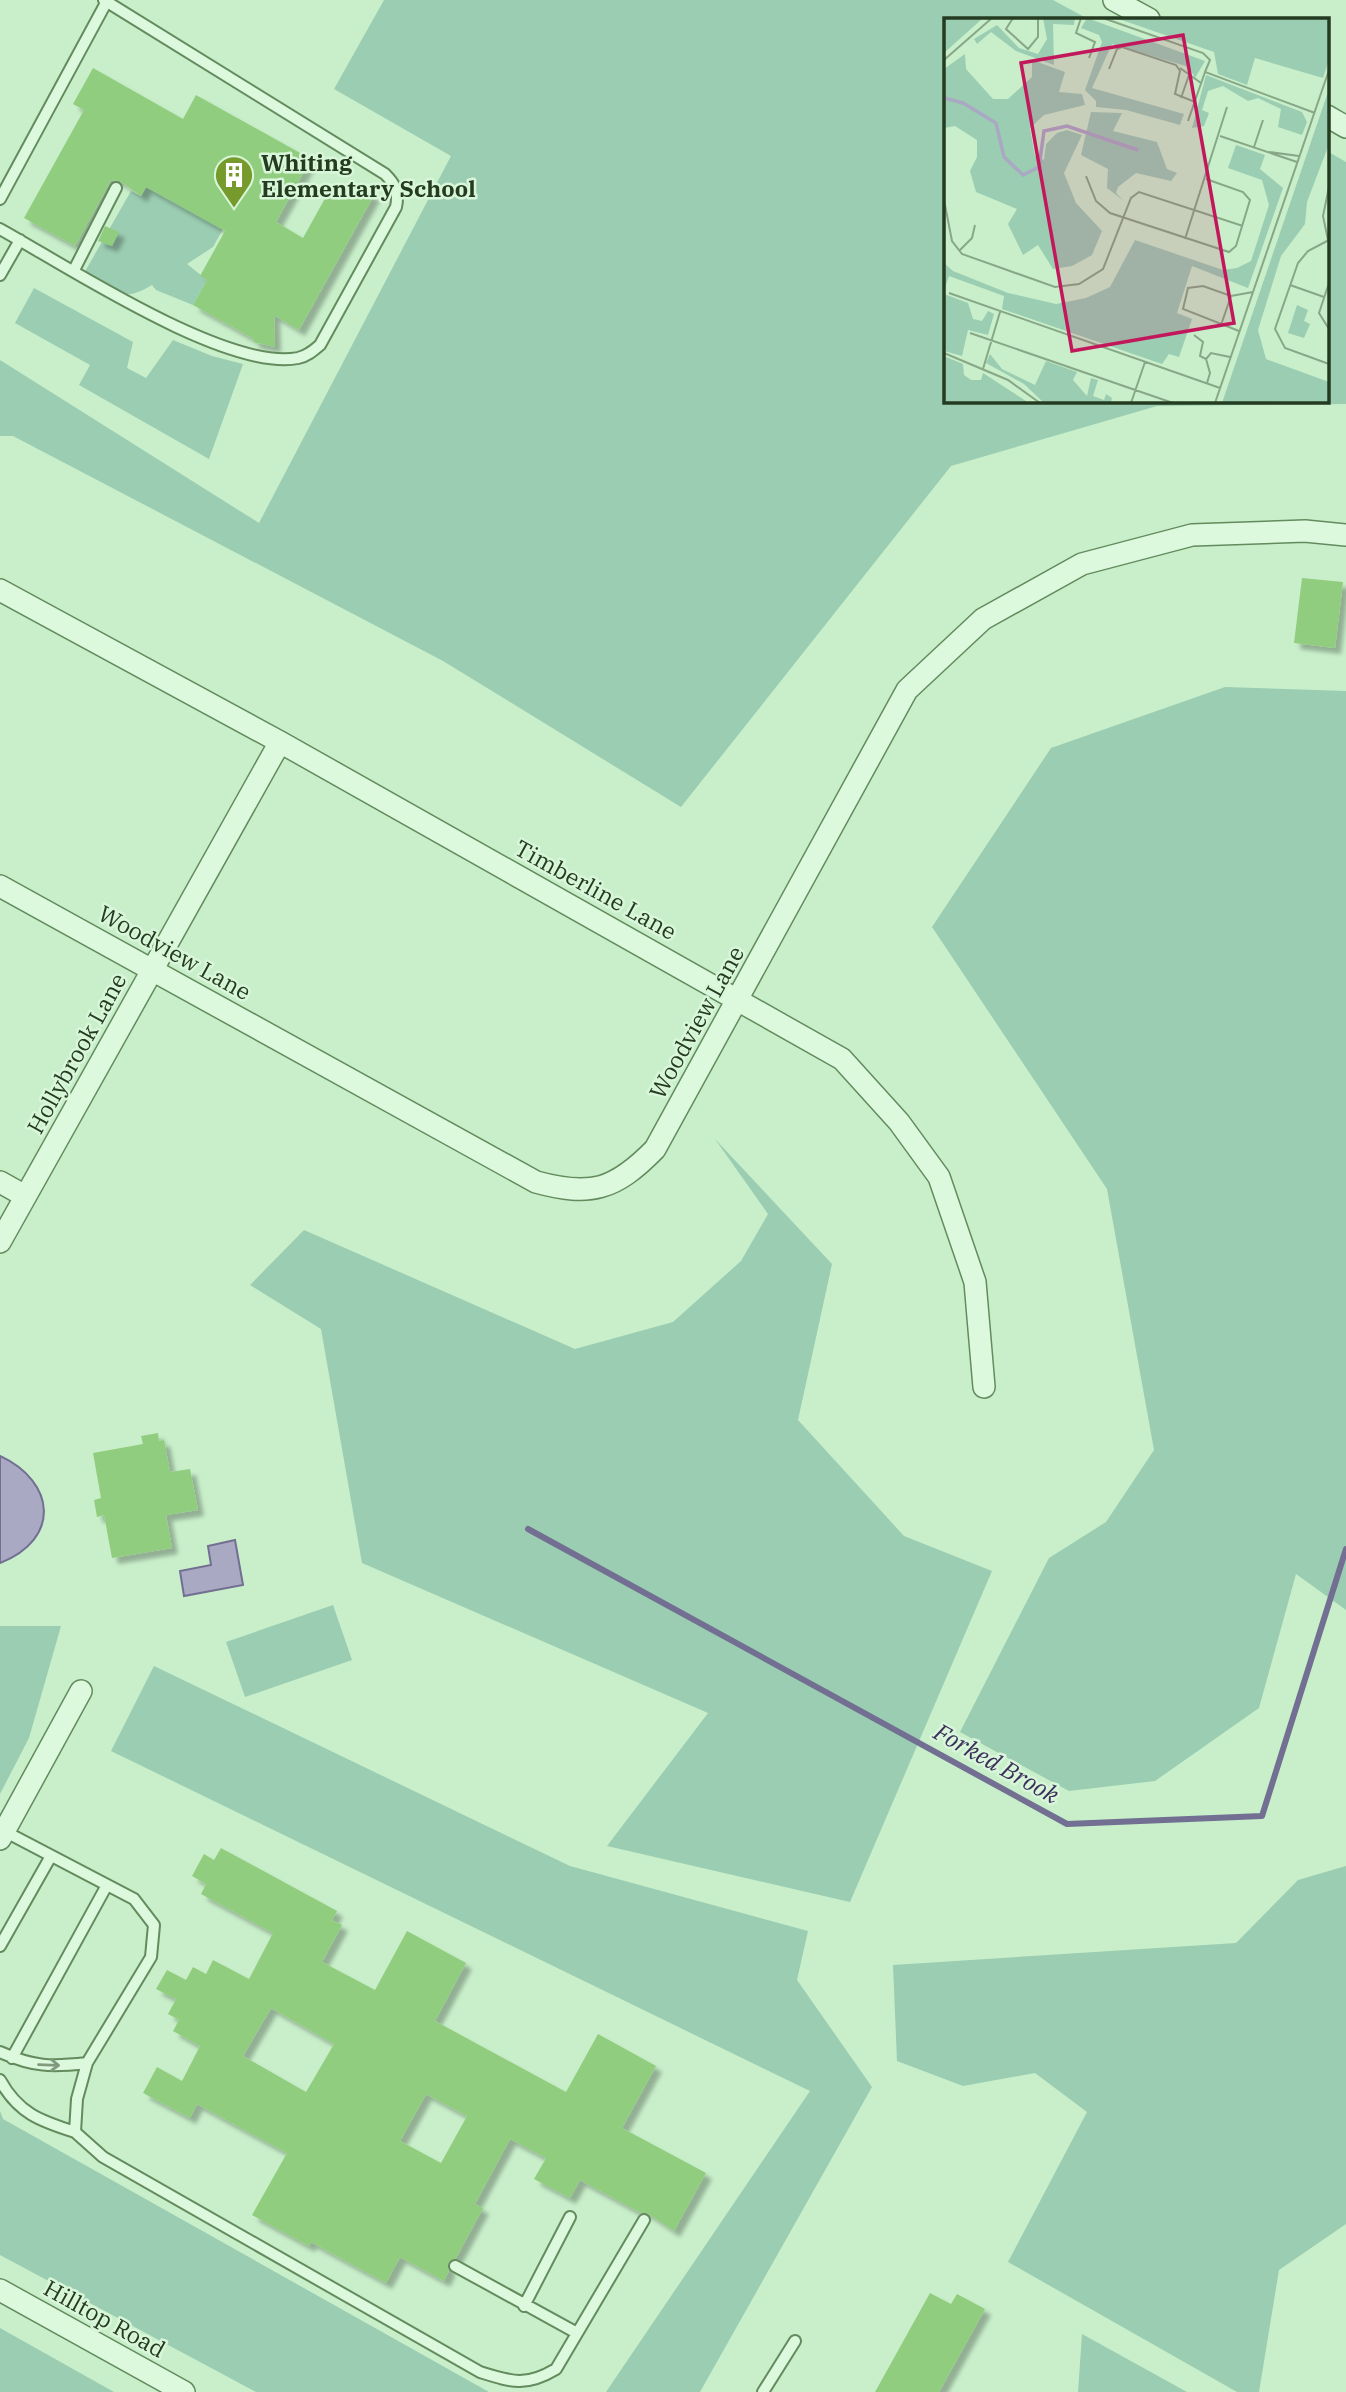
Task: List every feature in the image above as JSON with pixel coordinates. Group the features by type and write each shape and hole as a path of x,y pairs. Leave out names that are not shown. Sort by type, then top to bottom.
{"street":[{"path":"1114,0 1147,18"},
{"path":"1328,117 1346,127"},
{"name":"Woodview Lane","path":"0,886 536,1182 579,1191 608,1187 633,1172 655,1149 907,690 983,619 1082,564 1192,535 1306,531 1346,535"},
{"name":"Timberline Lane","path":"0,590 280,742 842,1059 899,1122 939,1177 975,1282 984,1387"},
{"name":"Hollybrook Lane","path":"0,1242 280,742"},
{"path":"0,1182 25,1196"},
{"path":"2,1835 81,1691"},
{"name":"Hilltop Road","path":"0,2290 184,2392"}],"lane":[{"path":"0,199 106,1 385,174 394,182 399,194 396,207 320,345 297,358 246,353 202,340 0,229"},
{"path":"74,270 116,188"},
{"path":"0,275 20,240"},
{"path":"2,1835 51,1856 134,1899 154,1925 151,1957 87,2063 77,2099 75,2132"},
{"path":"0,1946 51,1856"},
{"path":"12,2058 107,1885"},
{"path":"0,2052 26,2064 51,2067 87,2063"},
{"path":"0,2080 12,2102 45,2122 75,2132 103,2157 480,2372 508,2381 537,2381 556,2369 644,2220"},
{"path":"524,2306 570,2217"},
{"path":"455,2266 577,2333"},
{"path":"763,2392 795,2341"}],"green space":[{"path":"384,0 1053,0 1086,18 944,18 944,402 1328,402 1328,152 1346,162 1346,404 1157,406 951,466 681,807 443,661 13,436 0,436 0,360 259,523 451,156 334,89"},
{"path":"146,187 223,229 213,247 187,264 207,280 193,305 156,290 152,285 132,294 117,293 83,275 131,191 141,196"},
{"path":"34,288 133,342 127,368 146,378 173,340 212,356 243,364 209,459 79,385 90,365 15,323"},
{"path":"1225,687 1346,691 1346,1610 1296,1574 1259,1708 1155,1781 1069,1791 960,1732 1049,1558 1106,1522 1154,1450 1107,1189 932,927 1051,748"},
{"path":"715,1139 832,1264 798,1420 904,1536 992,1571 850,1902 607,1846 708,1713 362,1563 321,1329 250,1285 304,1230 575,1349 673,1322 741,1261 768,1214"},
{"path":"333,1605 352,1660 245,1697 226,1642"},
{"path":"0,1626 61,1626 29,1738 0,1794"},
{"path":"154,1666 570,1866 808,1931 797,1980 872,2087 700,2392 606,2392 810,2091 111,1751"},
{"path":"1346,1866 1346,2224 1279,2270 1259,2392 1237,2392 1008,2262 1087,2112 1035,2073 963,2086 897,2061 893,1965 1236,1943 1298,1880"},
{"path":"0,2111 3,2119 489,2392 256,2392 0,2255"},
{"path":"0,2328 114,2392 0,2392"},
{"path":"1082,2334 1187,2392 1078,2392"}],"water":[{"path":"0,1456 19,1467 32,1480 41,1495 44,1510 42,1525 34,1540 20,1553 0,1563"},
{"path":"235,1540 243,1585 184,1596 180,1571 211,1565 208,1546"}],"building":[{"name":"Whiting Elementary School","path":"93,68 183,119 196,95 311,159 276,222 303,238 328,193 339,200 349,181 374,195 299,330 274,315 275,347 253,342 254,339 193,305 207,280 200,276 225,231 146,187 141,196 120,181 111,180 75,246 24,218 84,110 73,104"},
{"path":"105,226 119,232 112,246 98,241"},
{"path":"1302,578 1343,582 1335,648 1294,643"},
{"path":"158,1433 159,1441 164,1440 170,1472 190,1469 198,1510 166,1515 172,1548 112,1558 104,1515 97,1517 94,1500 101,1498 93,1453 143,1444 141,1436"},
{"path":"221,1848 337,1911 332,1920 342,1925 322,1962 375,1990 407,1931 466,1963 435,2021 566,2092 598,2034 656,2066 622,2128 706,2173 674,2231 647,2213 641,2213 580,2180 570,2198 534,2179 546,2158 510,2139 475,2204 483,2208 456,2258 448,2263 449,2271 444,2281 400,2257 386,2283 311,2242 309,2246 252,2215 287,2153 197,2104 190,2118 143,2093 157,2067 182,2081 200,2046 173,2031 179,2020 168,2014 176,1999 156,1989 167,1970 186,1980 193,1967 206,1974 213,1960 249,1979 273,1933 201,1894 206,1884 192,1876 204,1854 214,1860","holes":["271,2008 334,2044 306,2092 243,2056","426,2094 467,2116 441,2163 400,2141"]},
{"path":"930,2293 951,2304 957,2294 985,2309 939,2392 875,2392"}],"waterway":[{"name":"Forked Brook","path":"528,1529 1067,1824 1262,1816 1346,1549"}],"place":[{"name":"Whiting Elementary School","path":"234,209"}]}
